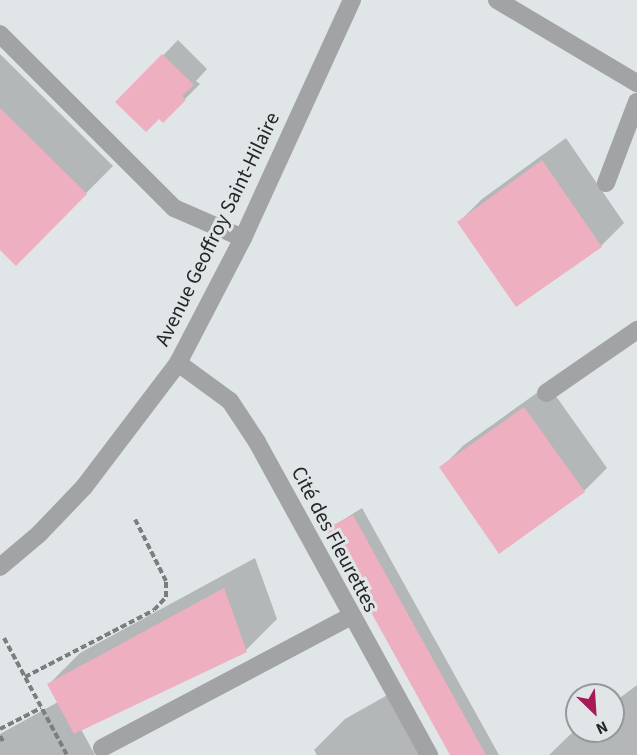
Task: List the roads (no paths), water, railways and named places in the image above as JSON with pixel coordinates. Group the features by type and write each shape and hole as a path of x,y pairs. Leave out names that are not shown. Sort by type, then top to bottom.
{"street":[{"name":"Avenue Geoffroy Saint-Hilaire","path":"0,567 39,534 84,486 178,363 243,238 352,0"},
{"path":"497,0 637,83"},
{"path":"0,34 174,208 243,238"},
{"path":"606,183 637,102"},
{"path":"546,393 637,330"},
{"name":"Cité des Fleurettes","path":"178,363 231,401 257,442 429,755"},
{"path":"102,748 351,616"}]}
